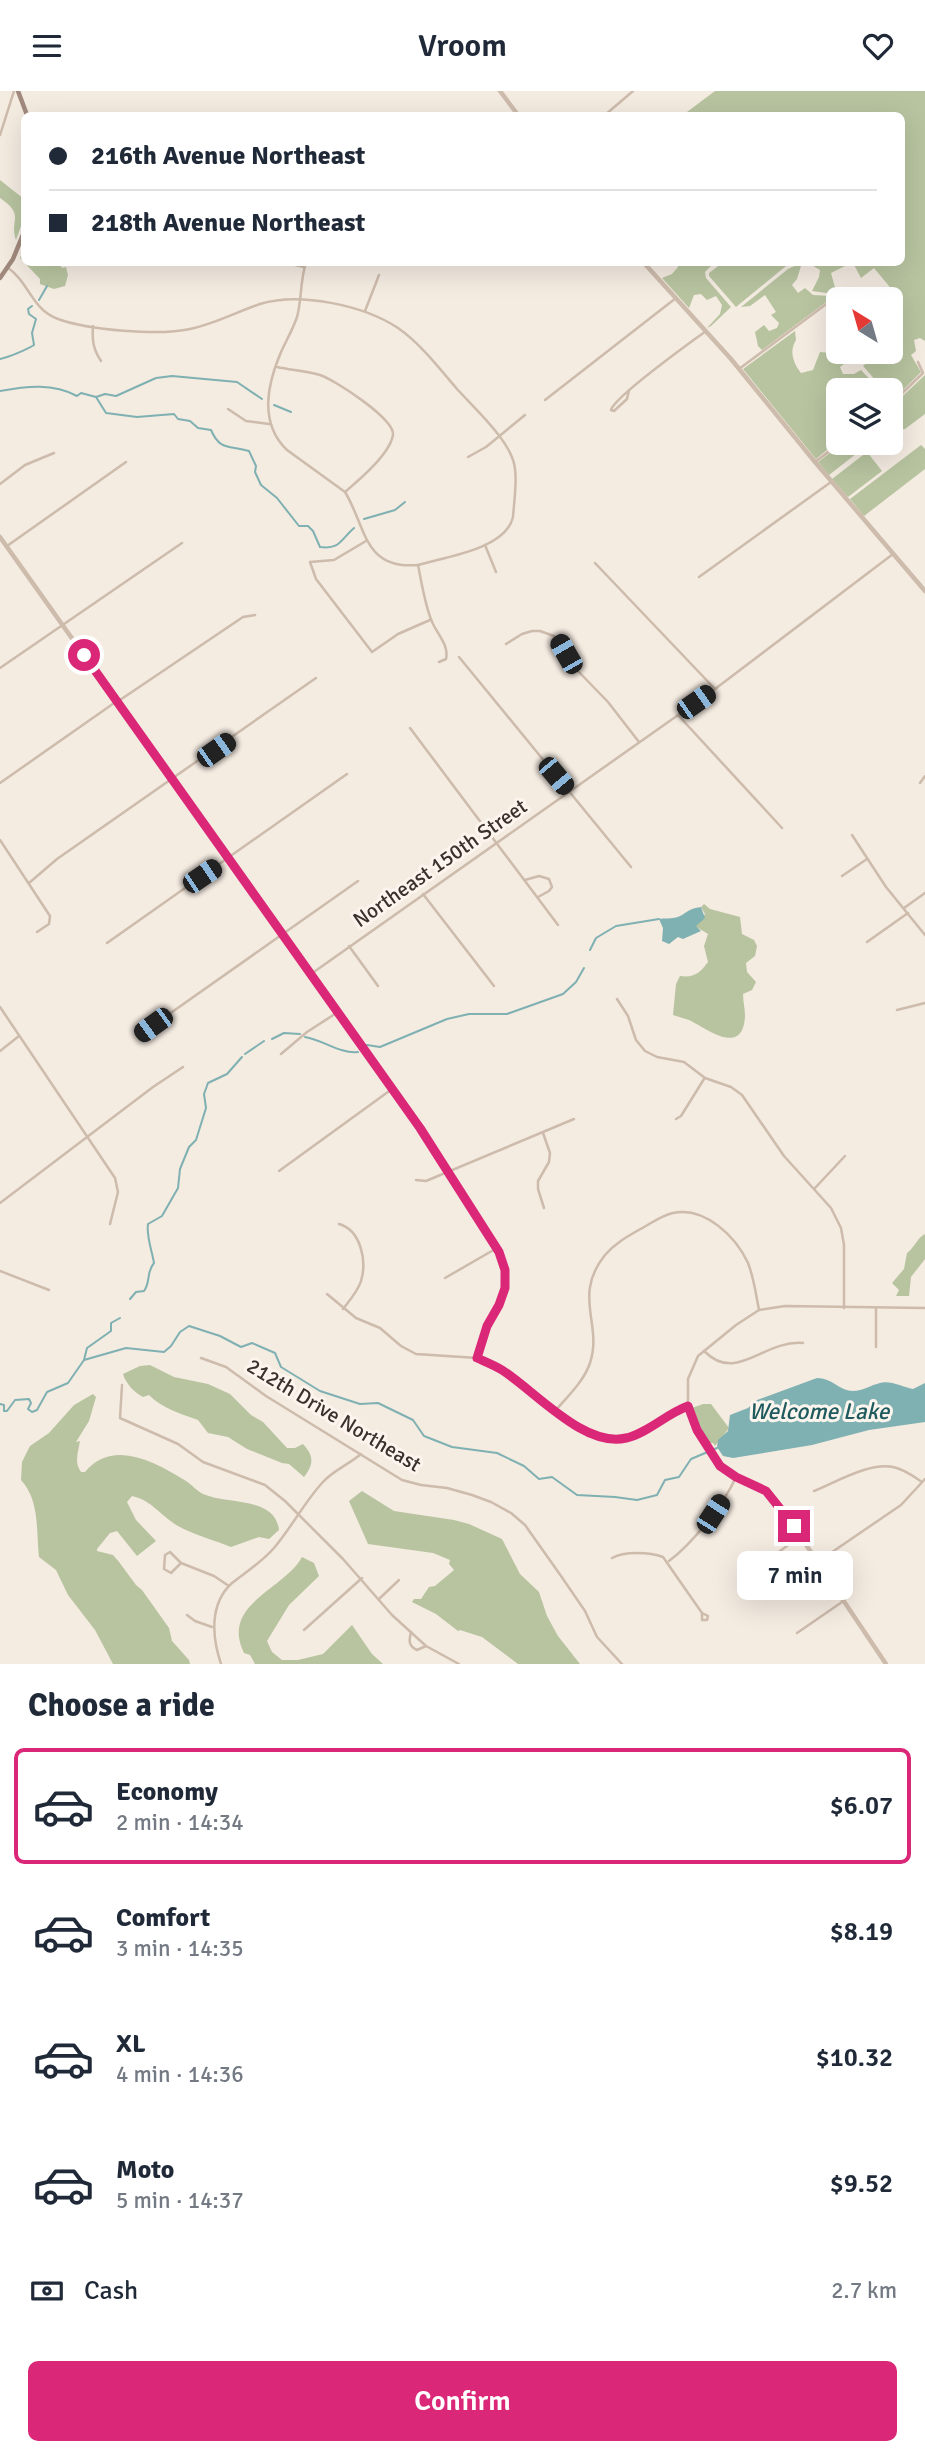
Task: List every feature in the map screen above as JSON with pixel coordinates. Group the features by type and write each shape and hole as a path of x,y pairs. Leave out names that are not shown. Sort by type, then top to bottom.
{"main road":[{"path":"16,91 26,112"},
{"path":"0,278 21,238"}],"street":[{"path":"0,135 16,91"},
{"path":"500,91 516,112"},
{"path":"609,112 633,91"},
{"path":"7,267 24,281 31,296 46,313 59,319 93,326 148,333 173,332 206,325 261,304 283,300 299,301 365,311 401,330 499,437 512,456 515,468 511,524 501,537 485,545 418,565 408,566 388,561 366,541 345,492 287,450 274,435 269,424 268,403 276,367 296,321 299,301 304,267 300,266"},
{"path":"647,266 739,369 925,591"},
{"path":"365,311 379,275"},
{"path":"545,400 676,298"},
{"path":"739,369 826,304"},
{"path":"93,326 94,351 101,361"},
{"path":"629,390 627,399 614,411 611,410 613,404 629,390 706,331"},
{"path":"903,392 923,373 918,362"},
{"path":"276,367 320,375 335,382 393,427 387,448 368,471 345,492"},
{"path":"228,409 246,421 269,424"},
{"path":"468,457 499,437 525,415"},
{"path":"0,484 25,465 54,453"},
{"path":"815,462 826,454"},
{"path":"6,546 126,463"},
{"path":"699,577 831,482"},
{"path":"0,537 392,1089 497,1248 505,1270 505,1288 487,1326 477,1358"},
{"path":"366,541 334,560 310,562 316,579 372,652 398,634 431,620"},
{"path":"0,668 182,543"},
{"path":"485,545 496,572"},
{"name":"Northeast 150th Street","path":"311,974 715,689 894,554"},
{"path":"595,563 715,689"},
{"path":"418,565 431,620 444,640 446,659 439,662"},
{"path":"0,783 243,617 255,614"},
{"path":"506,644 532,631 554,636 577,670 608,702 639,742"},
{"path":"458,657 631,867"},
{"path":"29,883 57,859 316,678"},
{"path":"678,715 782,828"},
{"path":"410,728 558,925"},
{"path":"107,943 347,774"},
{"path":"920,783 925,776"},
{"path":"852,835 886,887 925,935"},
{"path":"0,840 51,920 37,932"},
{"path":"842,876 867,859"},
{"path":"525,880 539,876 549,879 552,887 538,897"},
{"path":"138,1036 358,881"},
{"path":"904,908 925,893"},
{"path":"423,894 494,986"},
{"path":"867,942 908,913"},
{"path":"349,946 378,986"},
{"path":"617,999 628,1016 641,1047 650,1054 684,1062 705,1078 731,1087 742,1095 784,1156 831,1207 841,1228 845,1260 844,1307"},
{"path":"897,1010 925,1003"},
{"path":"0,1007 115,1178 117,1192 110,1224"},
{"path":"281,1054 307,1032 338,1012"},
{"path":"0,1051 19,1036"},
{"path":"0,1203 21,1184 183,1067"},
{"path":"676,1119 681,1116 705,1078"},
{"path":"279,1171 392,1089"},
{"path":"416,1180 426,1181 574,1119"},
{"path":"543,1132 550,1153 550,1162 538,1181 544,1208"},
{"path":"815,1188 845,1156"},
{"path":"556,1410 584,1376 591,1361 593,1348 589,1291 598,1265 623,1238 668,1214 686,1212 701,1216 723,1230 741,1250 751,1274 759,1310"},
{"path":"339,1224 351,1230 357,1240 363,1268 356,1292 343,1309"},
{"path":"445,1278 497,1248"},
{"path":"0,1271 49,1290"},
{"path":"327,1294 356,1318 380,1328 401,1346 416,1354 428,1357 477,1358 500,1369 581,1428 601,1438 622,1439 635,1435 688,1406"},
{"path":"889,1664 771,1494 720,1466 694,1424 686,1389 695,1361 704,1351 759,1310 777,1306 925,1308"},
{"path":"876,1308 876,1347"},
{"path":"704,1351 713,1360 728,1365 775,1346 791,1342 803,1343"},
{"name":"212th Drive Northeast","path":"201,1358 226,1367 266,1396 410,1483 447,1488 472,1495 511,1513 525,1525 585,1611 597,1637 622,1664"},
{"path":"122,1385 120,1418 178,1444 203,1462 265,1485 299,1515 426,1646 459,1664"},
{"path":"221,1664 212,1627 215,1613 229,1586 269,1553 322,1482 360,1454"},
{"path":"814,1491 883,1465 895,1467 924,1481 901,1505 818,1561"},
{"path":"668,1562 684,1550 713,1514 736,1477"},
{"path":"759,1573 773,1556 801,1536"},
{"path":"181,1563 171,1573 164,1569 165,1555 168,1552 181,1563 214,1576 229,1586"},
{"path":"612,1558 618,1555 656,1554 668,1562 702,1613"},
{"path":"304,1630 362,1578"},
{"path":"379,1599 399,1580"},
{"path":"797,1633 845,1601"},
{"path":"187,1615 212,1627"},
{"path":"411,1632 409,1639 413,1648 417,1650 426,1646"}],"green space":[{"path":"715,91 925,91 925,341 920,338 914,340 916,351 911,355 921,372 903,390 903,378 874,378 863,366 903,364 903,287 890,287 874,268 861,278 855,266 905,266 905,112 687,112"},
{"path":"0,180 21,197 21,226 16,240 15,214 0,198"},
{"path":"28,266 66,267 68,275 65,286 54,289 40,284 40,279"},
{"path":"711,266 705,272 706,278 731,307 711,326 707,328 720,314 722,305 716,296 707,300 701,294 694,295 689,308 662,278 672,274 678,267"},
{"path":"718,266 786,266 736,307 709,273"},
{"path":"794,266 801,266 792,285 798,293 805,288 813,295 826,296 826,302 762,350 758,346 755,332 764,325 769,331 777,328 779,323 771,315 776,312 765,295 750,306 741,307"},
{"path":"813,266 845,266 831,273 835,287 826,287 826,293 812,291 820,270"},
{"path":"795,331 793,357 801,373 813,370 820,352 826,352 826,364 844,364 840,367 843,374 854,374 861,370 869,378 826,378 826,451 816,459 743,369"},
{"path":"925,375 925,414 903,429 903,396"},
{"path":"921,445 925,449 925,469 864,516 850,499"},
{"path":"827,455 855,455 829,475 818,462"},
{"path":"863,455 869,455 882,471 848,497 832,479"},
{"path":"704,904 710,909 740,917 742,934 754,940 757,946 755,956 746,963 747,972 756,982 752,990 743,994 743,1029 731,1038 673,1015 676,984 680,976 696,974 708,962 704,946 708,934 695,926 705,914 701,907"},
{"path":"925,1234 925,1259 911,1277 909,1296 896,1296 899,1290 892,1283 904,1269 907,1253"},
{"path":"150,1365 174,1377 208,1384 230,1394 251,1415 263,1422 287,1448 303,1444 311,1460 310,1468 304,1477 289,1464 247,1449 228,1437 208,1433 198,1420 166,1407 149,1395 143,1397 137,1393 123,1374 140,1366"},
{"path":"93,1394 96,1397 89,1421 76,1442 80,1441 77,1461 81,1472 108,1456 134,1457 161,1467 203,1494 260,1507 276,1519 279,1530 269,1539 259,1537 231,1547 184,1529 145,1501 132,1496 127,1502 136,1520 156,1541 137,1556 117,1531 110,1533 97,1549 113,1555 142,1590 169,1628 172,1641 190,1664 113,1664 95,1630 68,1595 56,1570 39,1557 34,1506 21,1480 22,1462 30,1446 49,1433 74,1405"},
{"path":"711,1404 729,1428 715,1446 709,1443 702,1432 692,1408"},
{"path":"362,1491 394,1511 454,1520 502,1539 520,1574 539,1592 547,1616 558,1636 580,1664 518,1664 482,1637 458,1631 436,1614 412,1602 414,1599 421,1599 429,1587 435,1586 454,1570 449,1564 450,1560 433,1553 368,1544 349,1501"},
{"path":"302,1557 314,1563 319,1576 289,1605 267,1641 272,1652 282,1660 298,1660 323,1654 352,1625 372,1654 383,1664 255,1664 250,1655 244,1653 239,1636 240,1622 247,1610 293,1569"}],"water":[{"path":"701,907 705,918 696,926 701,931 683,939 678,937 669,944 662,941 663,928 659,919 678,917"},
{"name":"Welcome Lake","path":"817,1378 853,1391 884,1382 913,1389 925,1383 925,1422 869,1430 812,1445 733,1458 723,1456 717,1447 718,1440 728,1431 730,1415 748,1408 757,1400"}],"waterway":[{"path":"39,300 47,286"},
{"path":"0,359 34,345 32,333 36,319 29,314 28,309 32,306"},
{"path":"96,397 105,394 116,396 156,378 172,376 237,382 262,399"},
{"path":"0,391 49,387 77,396 81,393 96,397 106,413 137,417 174,414 178,419 190,421 198,428 211,430 214,437 226,446 249,451 261,485 277,498 299,526 308,526 313,531 320,547 332,547 340,543 354,528"},
{"path":"274,405 291,412"},
{"path":"364,519 395,510 405,502"},
{"path":"590,950 596,938 616,926 659,919"},
{"path":"367,1045 380,1047 447,1019 469,1014 507,1014 563,994 576,982 584,968"},
{"path":"272,1039 284,1033 300,1034"},
{"path":"305,1037 345,1051 358,1052"},
{"path":"245,1054 264,1041"},
{"path":"130,1299 146,1287 154,1263 148,1238 148,1224 162,1216 178,1188 180,1169 189,1147 196,1140 206,1108 204,1094 208,1083 227,1074 242,1057"},
{"path":"0,1404 4,1405 4,1411 7,1411 15,1400 29,1399 31,1403 28,1409 32,1412 37,1410 47,1392 68,1383 84,1360 87,1348 111,1331 111,1323 120,1318"},
{"path":"84,1360 126,1348 164,1352 180,1332 189,1326 220,1336 241,1347 252,1343 275,1353 281,1367 320,1391 360,1404 378,1403 413,1420 424,1436 452,1447 497,1453 524,1466 539,1479 552,1477 577,1495 637,1500 657,1495 665,1480 679,1477 691,1459 717,1448"}],"route":[{"path":"84,655 420,1128 499,1252 506,1276 504,1294 489,1320 477,1358 513,1377 569,1420 601,1438 611,1440 633,1436 688,1406 697,1430 720,1466 771,1494 794,1526"}]}
